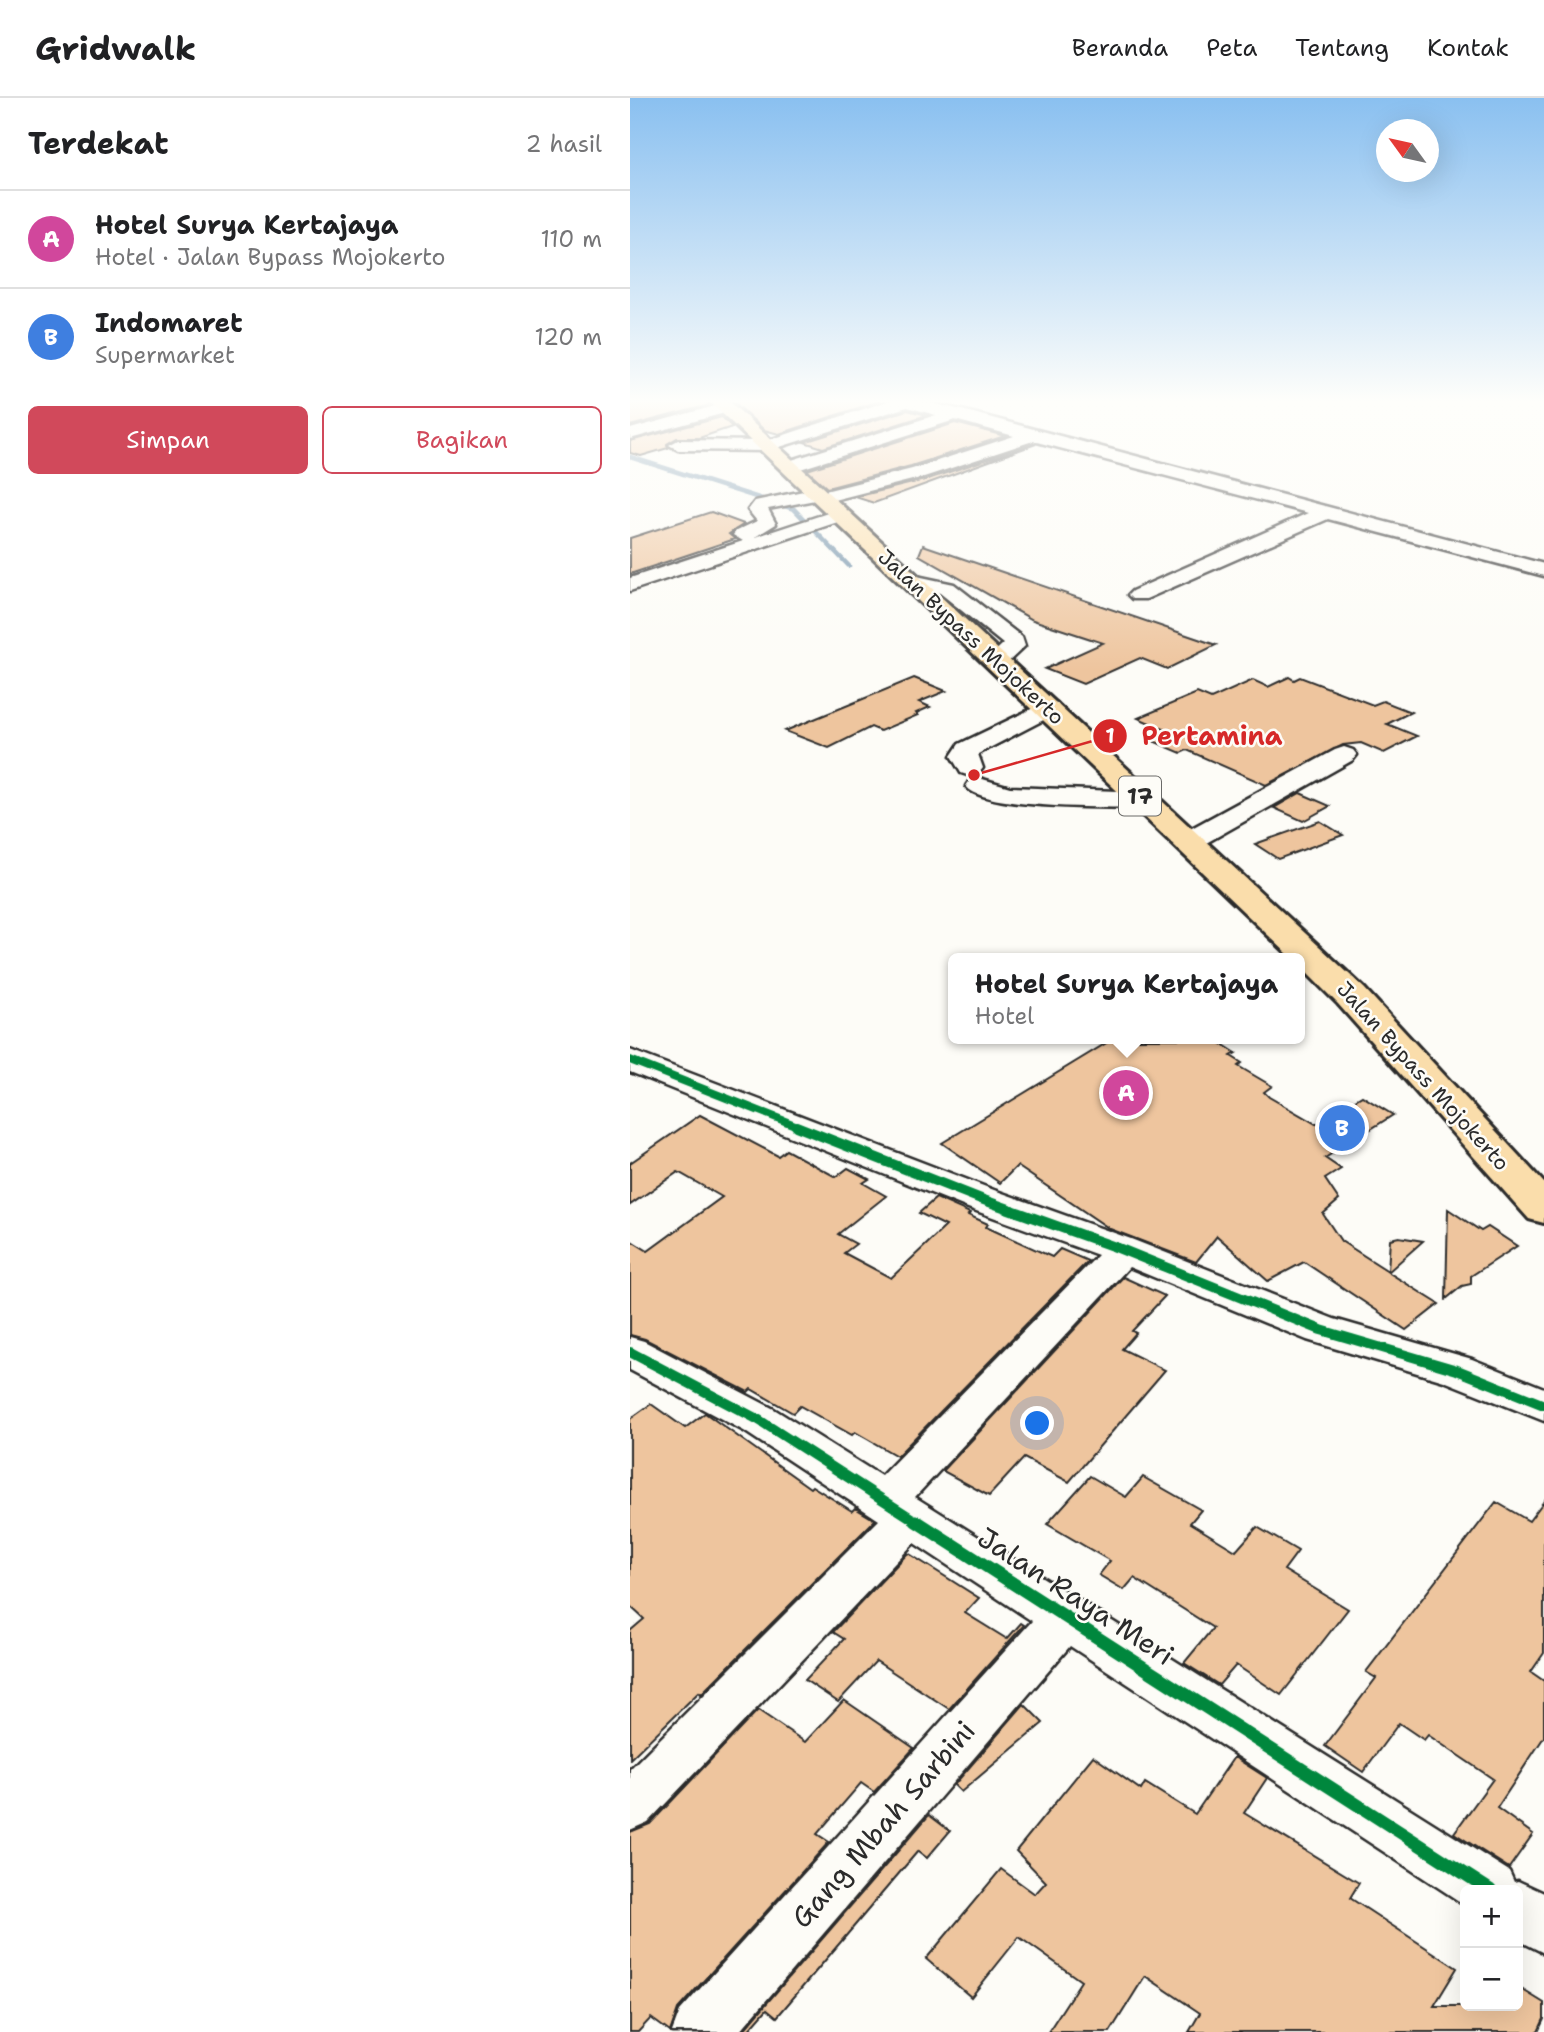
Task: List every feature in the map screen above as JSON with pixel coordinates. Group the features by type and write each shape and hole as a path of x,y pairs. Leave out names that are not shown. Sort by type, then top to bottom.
{"highway":[{"name":"Jalan Bypass Mojokerto","path":"805,490 820,511 912,581 1351,996 1544,1209"}],"street":[{"path":"630,585 874,490"},
{"path":"1242,490 1544,570"},
{"path":"743,535 766,524 758,510 775,502 820,511"},
{"path":"1139,595 1327,512"},
{"path":"1048,708 968,748 964,756 974,777 1008,795 1144,800"},
{"path":"1189,841 1345,755"},
{"path":"630,1060 1321,1330 1457,1370 1544,1405"},
{"path":"630,1805 898,1509 1112,1264"},
{"name":"Jalan Raya Meri","path":"630,1352 736,1407 1482,1885"},
{"name":"Gang Mbah Sarbini","path":"701,2032 1066,1616"},
{"path":"1523,1911 1544,1925"}],"building":[{"path":"883,490 909,490 874,503 855,497"},
{"path":"711,512 744,524 729,534 735,539 630,574 630,538"},
{"path":"923,545 1216,645 1167,669 1140,658 1083,684 1045,669 1103,643 1033,620 919,555"},
{"path":"1289,677 1294,680 1300,677 1373,705 1383,701 1411,712 1387,724 1417,736 1384,753 1361,743 1343,745 1266,785 1187,750 1181,753 1153,741 1171,732 1138,718 1197,693 1211,699 1253,680 1268,687"},
{"path":"914,678 946,691 919,702 930,707 916,713 918,715 880,731 871,727 829,748 785,731"},
{"path":"1300,793 1330,806 1303,821 1274,808"},
{"path":"1320,821 1343,835 1278,859 1255,844"},
{"path":"1105,1044 1222,1044 1236,1053 1231,1056 1242,1063 1238,1066 1272,1086 1264,1092 1269,1097 1316,1124 1362,1096 1393,1115 1325,1158 1341,1169 1325,1179 1339,1200 1323,1214 1341,1241 1388,1271 1390,1239 1399,1237 1423,1241 1388,1272 1439,1304 1406,1330 1304,1262 1268,1281 1217,1236 1196,1262 1110,1229 1017,1166 1000,1183 942,1143"},
{"path":"700,1115 778,1156 786,1150 836,1177 848,1168 869,1179 863,1183 886,1196 838,1234 856,1244 844,1253 891,1278 946,1226 919,1213 936,1198 970,1213 968,1215 988,1224 986,1227 1052,1257 1060,1249 1088,1261 897,1456 800,1406 793,1413 751,1389 748,1392 645,1339 630,1335 630,1240 648,1251 722,1197 678,1172 630,1205 630,1163"},
{"path":"1448,1209 1481,1231 1488,1227 1517,1246 1471,1276 1471,1284 1462,1286 1446,1299"},
{"path":"1123,1277 1165,1296 1132,1331 1136,1333 1122,1349 1165,1370 1069,1482 1024,1458 989,1496 943,1471"},
{"path":"651,1404 685,1428 705,1413 810,1488 812,1486 852,1511 855,1508 875,1520 701,1694 699,1692 630,1759 630,1631 644,1619 630,1606 630,1419"},
{"path":"1090,1476 1126,1497 1143,1477 1201,1510 1190,1523 1236,1551 1257,1527 1298,1551 1284,1570 1348,1609 1281,1695 1236,1665 1219,1685 1184,1663 1213,1628 1134,1578 1124,1590 1099,1575 1110,1561 1047,1524"},
{"path":"1544,1501 1544,1653 1531,1672 1544,1681 1544,1737 1497,1808 1533,1834 1509,1868 1454,1833 1493,1779 1428,1735 1424,1740 1399,1723 1363,1772 1325,1746 1376,1678 1366,1672 1496,1502 1529,1521"},
{"path":"908,1553 979,1598 965,1613 1007,1639 1021,1623 1024,1625 949,1709 876,1661 838,1702 805,1680 844,1639 833,1632"},
{"path":"844,1700 914,1748 874,1792 861,1783 817,1834 829,1842 678,2009 670,2032 651,2018 638,2032 630,2032 630,1832 650,1824 758,1710 805,1742"},
{"path":"1024,1704 1043,1723 961,1792 954,1785"},
{"path":"1093,1756 1141,1790 1145,1783 1195,1814 1234,1757 1267,1778 1244,1813 1359,1883 1350,1898 1457,1968 1434,2006 1460,2006 1460,2011 1523,2011 1523,1990 1544,2003 1544,2019 1538,2032 1189,2032 1200,2013 1145,1976 1110,2032 1048,2032 1081,1981 1019,1937 971,1997 926,1959 1001,1869 1035,1894 1046,1882 1016,1851"},
{"path":"929,1815 950,1831 927,1858 918,1851 777,2017 767,2009 747,2032 742,2032"}],"waterway":[{"path":"735,490 794,509 849,566"}],"cycle path":[{"path":"630,1060 981,1199 1118,1248 1321,1330 1457,1370 1544,1405"},
{"path":"630,1352 759,1420 1482,1885"}],"place":[{"name":"Pertamina","path":"974,775"},
{"name":"Hotel Surya Kertajaya","path":"1126,1093"},
{"name":"Indomaret","path":"1342,1128"}]}
